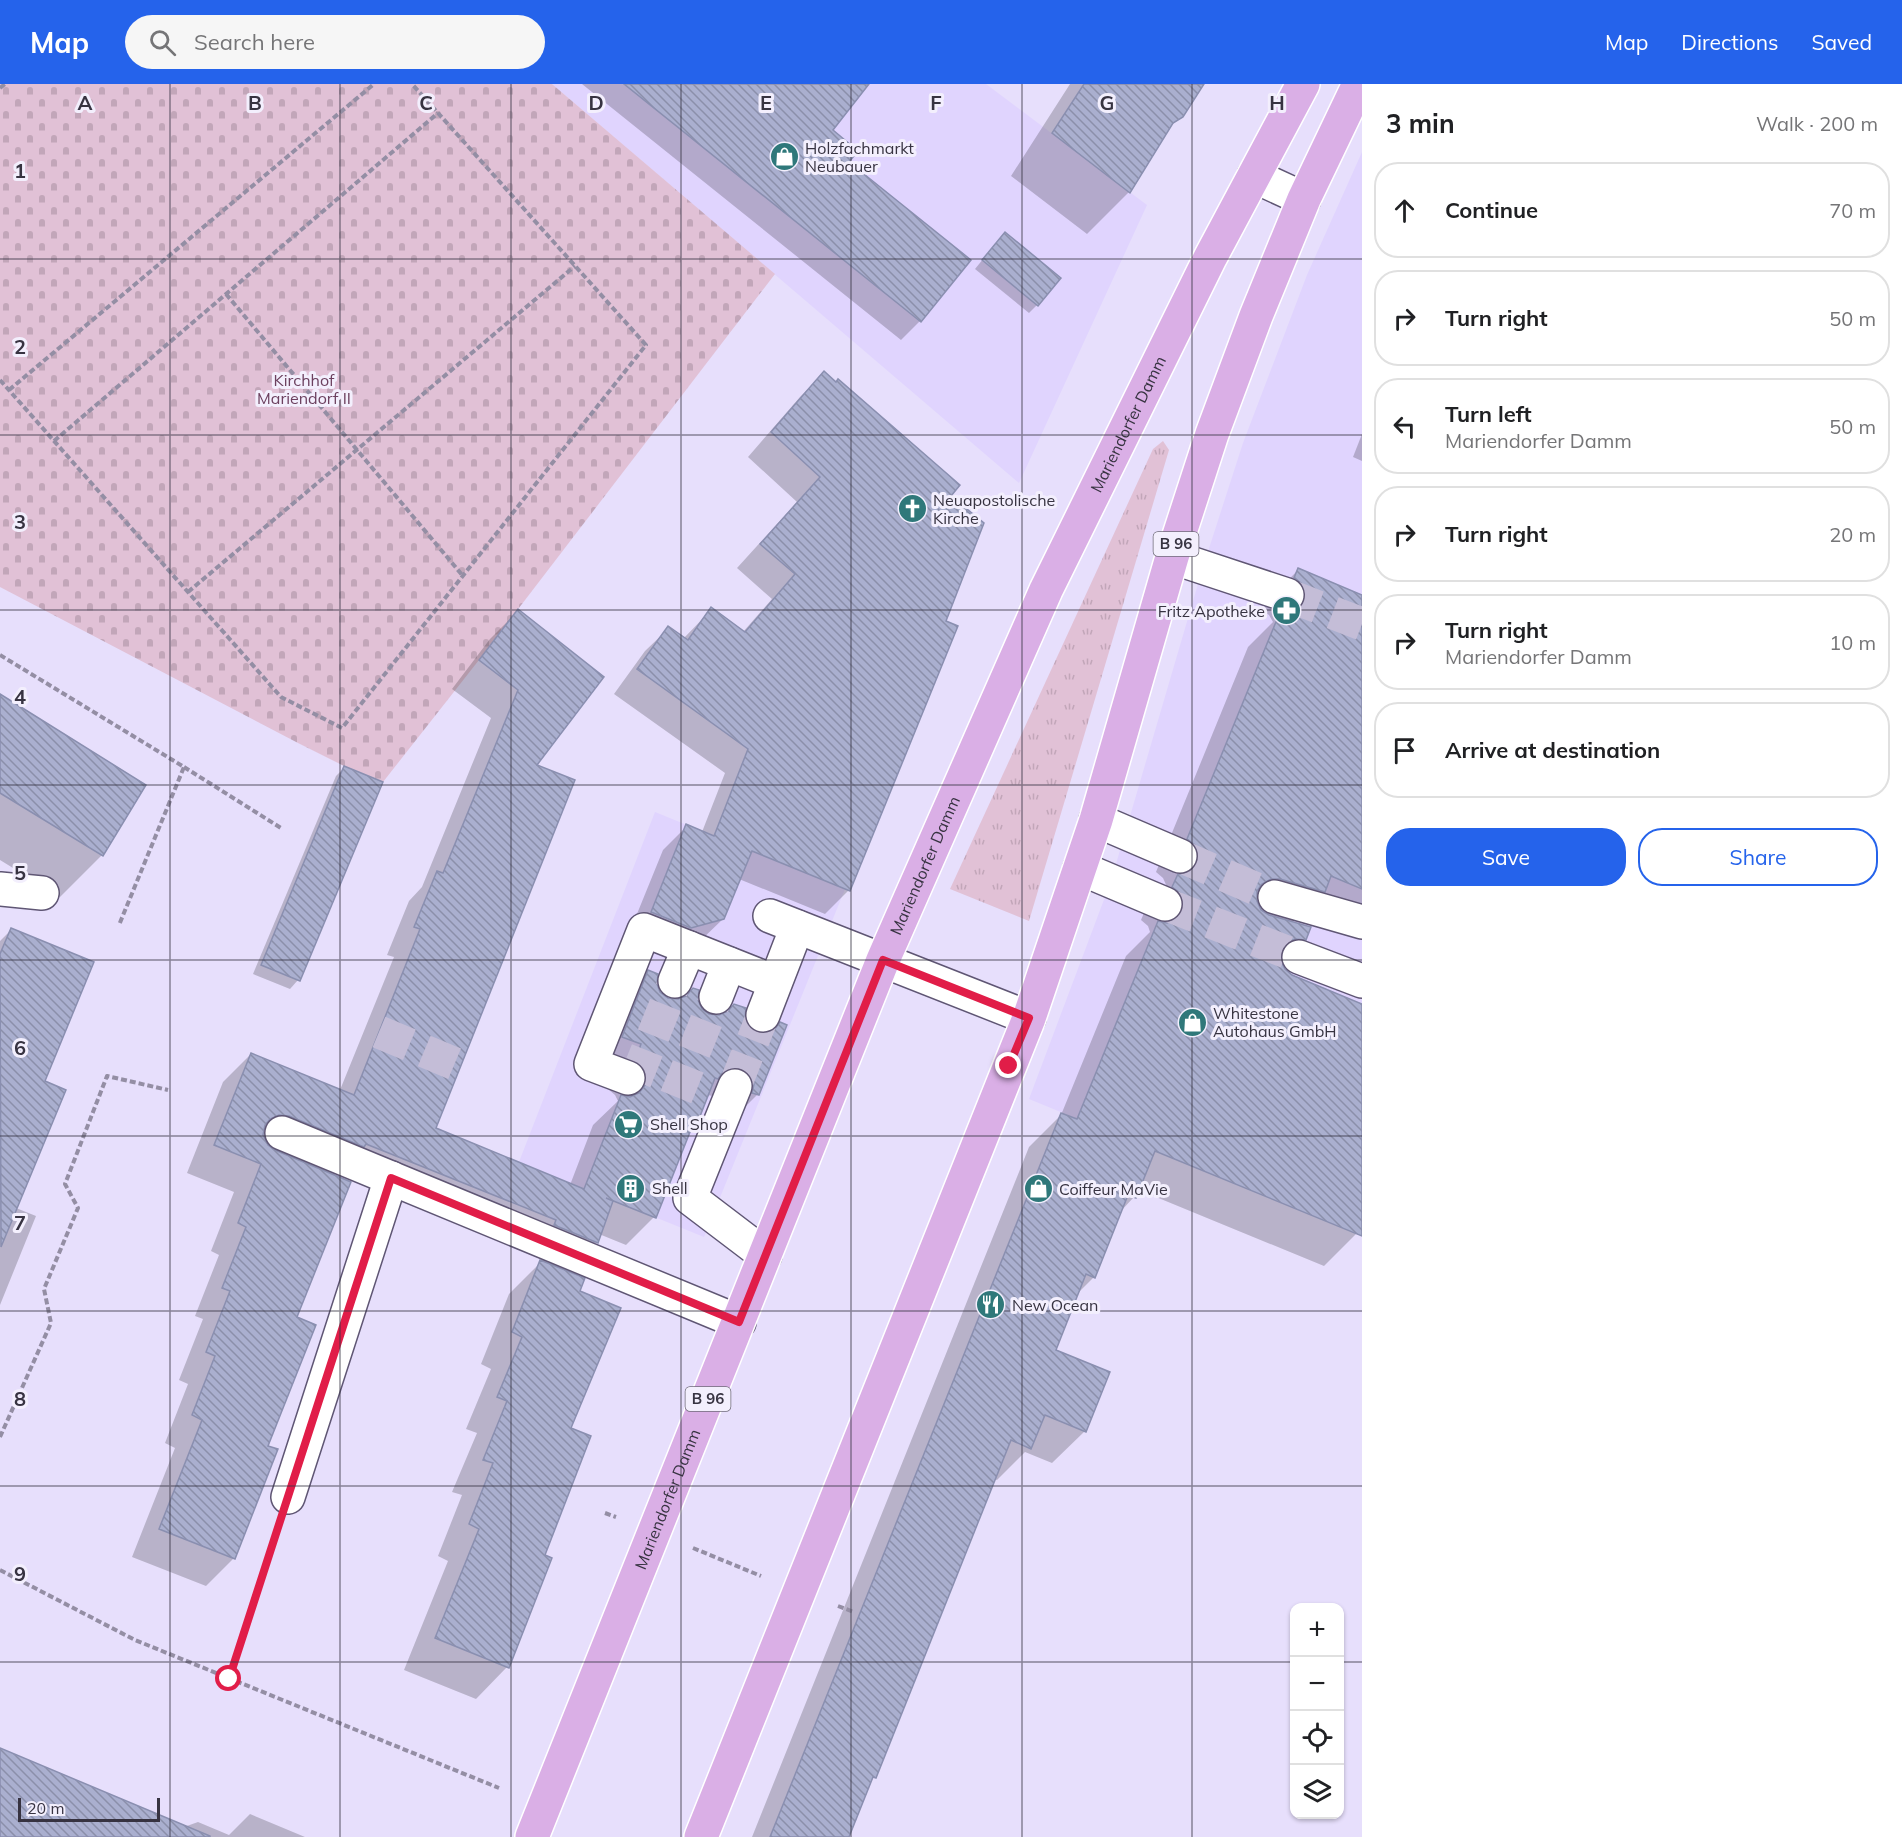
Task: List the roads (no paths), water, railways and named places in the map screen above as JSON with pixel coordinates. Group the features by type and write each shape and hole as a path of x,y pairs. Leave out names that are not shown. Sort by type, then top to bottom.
{"main road":[{"name":"Mariendorfer Damm","path":"532,1837 883,960 1046,590 1210,258 1303,84"},
{"name":"B 96","path":"701,1837 1029,1018 1096,820 1172,557 1212,434 1304,199 1359,84"}],"lane":[{"path":"1254,176 1304,199"},
{"path":"1172,557 1287,595"},
{"path":"1096,820 1180,856"},
{"path":"1080,868 1166,904"},
{"path":"0,889 42,893"},
{"path":"1275,897 1362,922"},
{"path":"762,1015 775,982 783,921 1029,1018"},
{"path":"628,1078 591,1064 644,930 775,982"},
{"path":"675,981 688,948"},
{"path":"1299,957 1362,981"},
{"path":"716,997 729,964"},
{"path":"735,1086 713,1112 690,1198 765,1255"},
{"path":"282,1133 739,1322"},
{"path":"288,1497 391,1178"}],"tunnel":[{"path":"1287,595 1362,624"},
{"path":"1180,856 1275,897"},
{"path":"1165,904 1299,957"},
{"path":"635,1081 675,981"},
{"path":"676,1097 716,997"},
{"path":"735,1086 763,1015"},
{"path":"379,1032 460,1066"}],"place":[{"name":"Holzfachmarkt Neubauer","path":"784,157"},
{"name":"Neuapostolische Kirche","path":"912,509"},
{"name":"Fritz Apotheke","path":"1286,611"},
{"name":"Whitestone Autohaus GmbH","path":"1192,1022"},
{"name":"Shell Shop","path":"629,1124"},
{"name":"Shell","path":"631,1188"},
{"name":"Coiffeur MaVie","path":"1038,1189"},
{"name":"New Ocean","path":"991,1305"}],"park label":[{"name":"Kirchhof Mariendorf II","path":"304,389"}]}
